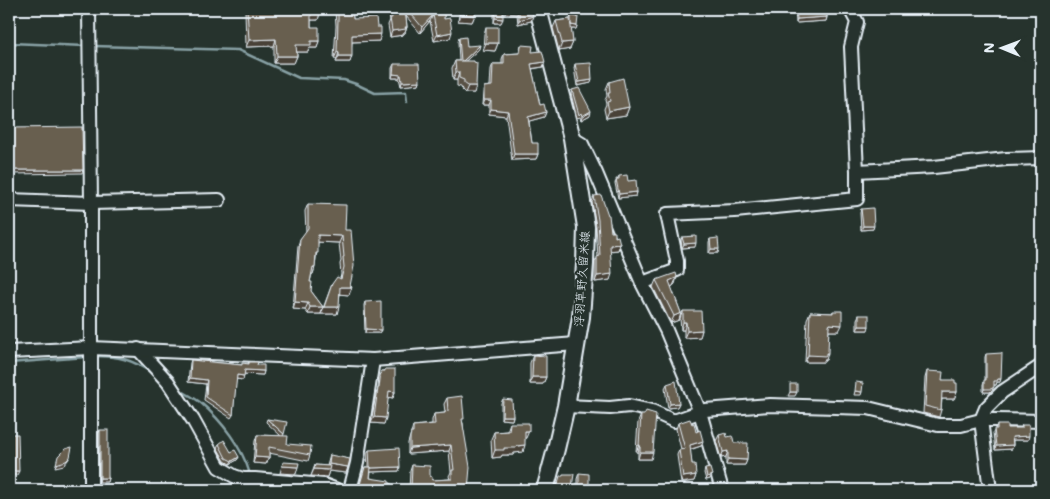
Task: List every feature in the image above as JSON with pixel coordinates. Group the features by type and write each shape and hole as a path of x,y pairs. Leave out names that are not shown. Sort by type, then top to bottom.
{"main road":[{"name":"浮羽草野久留米線","path":"538,9 572,138 586,226 581,317 566,406 545,490"}],"street":[{"path":"88,9 91,202 91,490"},
{"path":"642,283 677,270 678,261 667,214 735,211 857,199 851,47 857,22 850,9"},
{"path":"572,138 582,144 642,283 666,330 700,412 722,490"},
{"path":"857,171 1041,158"},
{"path":"9,200 91,202 219,200"},
{"path":"9,352 91,354 138,349 373,360 576,344"},
{"path":"138,349 176,393 219,467 234,476 249,479 324,485 337,490"},
{"path":"350,490 357,463 373,360"},
{"path":"990,490 981,420 986,408 1002,392 1041,366"},
{"path":"566,406 610,408 629,406 652,411 674,420 717,408 770,405 868,408 938,425 961,425 981,420 1016,419 1041,421"},
{"path":"236,490 249,479"}],"building":[{"path":"247,9 320,9 320,13 311,13 311,27 319,27 319,41 311,41 311,45 296,45 297,56 277,56 276,39 249,40"},
{"path":"338,9 352,9 353,19 376,18 377,27 381,27 381,34 352,35 352,56 339,56 339,52 337,52"},
{"path":"391,9 405,9 406,29 392,31"},
{"path":"407,9 444,9 444,19 450,18 452,32 437,35 433,15 422,27"},
{"path":"461,9 475,9 475,15 460,14"},
{"path":"496,9 503,9 503,19 495,18"},
{"path":"509,9 531,9 533,16 519,20 519,10"},
{"path":"796,9 826,9 827,17 797,19"},
{"path":"571,16 578,17 577,26 571,25"},
{"path":"570,19 573,42 562,43 556,21"},
{"path":"486,27 498,27 498,43 486,43"},
{"path":"466,37 467,46 480,45 461,61 459,38"},
{"path":"521,45 533,46 532,52 542,51 545,62 531,64 540,105 544,104 546,112 528,117 532,143 538,143 538,154 514,154 508,111 491,109 491,100 484,100 484,87 492,86 493,64 504,64 504,54 520,53"},
{"path":"455,61 474,61 477,63 476,86 468,86 464,83 464,80 459,78 459,72 456,72"},
{"path":"591,63 592,80 579,82 575,64"},
{"path":"394,64 419,64 420,81 402,82 401,75 393,74"},
{"path":"623,78 629,107 609,111 607,102 610,101 608,93 610,93 609,82"},
{"path":"579,88 591,111 582,116 581,113 579,115 572,90"},
{"path":"82,127 83,170 9,170 9,128"},
{"path":"627,175 628,181 636,180 637,192 619,194 616,179 619,179 619,176"},
{"path":"601,195 609,215 611,232 615,232 615,237 618,236 620,244 610,245 612,274 597,276 597,257 600,256 598,220 594,196"},
{"path":"308,204 346,205 345,230 351,230 354,266 350,286 352,287 340,287 339,307 324,307 332,284 337,277 341,279 344,267 342,236 318,235 318,253 316,253 315,267 313,267 310,282 312,282 311,291 323,307 310,307 308,303 295,302 300,239 308,228"},
{"path":"873,208 874,226 863,226 861,209"},
{"path":"696,236 696,243 684,244 682,237"},
{"path":"718,238 719,249 711,249 710,239"},
{"path":"676,273 677,277 669,281 681,313 674,316 656,280"},
{"path":"381,301 381,330 366,329 365,302"},
{"path":"683,311 701,311 702,330 687,331 686,322 683,322"},
{"path":"833,311 842,311 842,325 830,324 829,326 828,353 826,353 826,356 808,355 810,312 833,313"},
{"path":"859,315 869,315 869,326 859,326"},
{"path":"1002,353 1001,379 994,381 994,387 991,389 984,389 986,354"},
{"path":"533,355 546,356 546,377 532,377"},
{"path":"191,360 242,365 242,363 258,362 257,365 264,365 264,371 245,370 244,376 237,375 233,415 206,397 207,380 190,378"},
{"path":"385,369 395,369 395,392 389,391 386,418 374,417 381,371 385,371"},
{"path":"927,371 943,372 942,380 955,380 955,383 957,383 957,392 942,392 941,410 925,406"},
{"path":"676,381 679,403 670,404 667,384"},
{"path":"856,382 863,383 862,392 855,391"},
{"path":"790,384 797,384 797,392 790,392"},
{"path":"462,396 464,419 462,419 470,467 468,490 425,488 425,490 411,490 412,465 430,466 432,480 452,479 452,470 454,470 451,445 410,448 410,437 411,433 413,433 413,426 435,424 434,414 448,411 447,398"},
{"path":"503,399 512,400 513,416 502,416"},
{"path":"646,411 656,414 653,452 640,452 641,415 644,415"},
{"path":"267,419 287,422 284,434"},
{"path":"690,419 692,424 694,423 696,432 700,430 703,441 690,445 692,464 695,464 696,475 683,477 679,450 685,449 678,423"},
{"path":"510,423 529,423 529,431 525,431 525,445 495,450 494,432 509,431"},
{"path":"997,425 1008,425 1008,428 1022,428 1022,425 1029,425 1029,436 1012,437 1013,445 996,446 994,429 997,429"},
{"path":"100,430 108,430 108,478 100,478"},
{"path":"726,433 727,437 732,436 734,443 748,443 747,460 728,459 728,451 723,452 719,435"},
{"path":"9,434 18,434 19,471 9,469"},
{"path":"257,435 288,436 287,444 311,446 310,455 269,447 269,458 255,457"},
{"path":"224,440 231,452 235,450 239,457 232,461 226,458 219,444"},
{"path":"72,447 70,457 66,461 56,464 58,456 65,449"},
{"path":"399,448 400,467 370,467 369,450"},
{"path":"330,455 350,459 348,467 329,464"},
{"path":"283,462 299,463 298,467 282,466"},
{"path":"315,465 330,466 329,470 314,469"},
{"path":"365,467 371,467 370,478 389,481 391,483 390,490 359,488"},
{"path":"710,468 712,475 707,477 705,469"},
{"path":"579,473 589,474 589,490 579,490"},
{"path":"563,474 574,474 572,487 557,486 560,476 563,476"},
{"path":"263,485 291,486 291,490 265,490"},
{"path":"861,486 898,487 898,490 861,490"}],"waterway":[{"path":"9,43 86,46"},
{"path":"94,46 238,50 299,78 344,80 375,93 406,92 407,102"},
{"path":"94,356 125,359 138,364 152,373"},
{"path":"9,363 86,357"},
{"path":"180,390 201,403 224,426 237,444 250,474"},
{"path":"252,482 254,490"}]}
